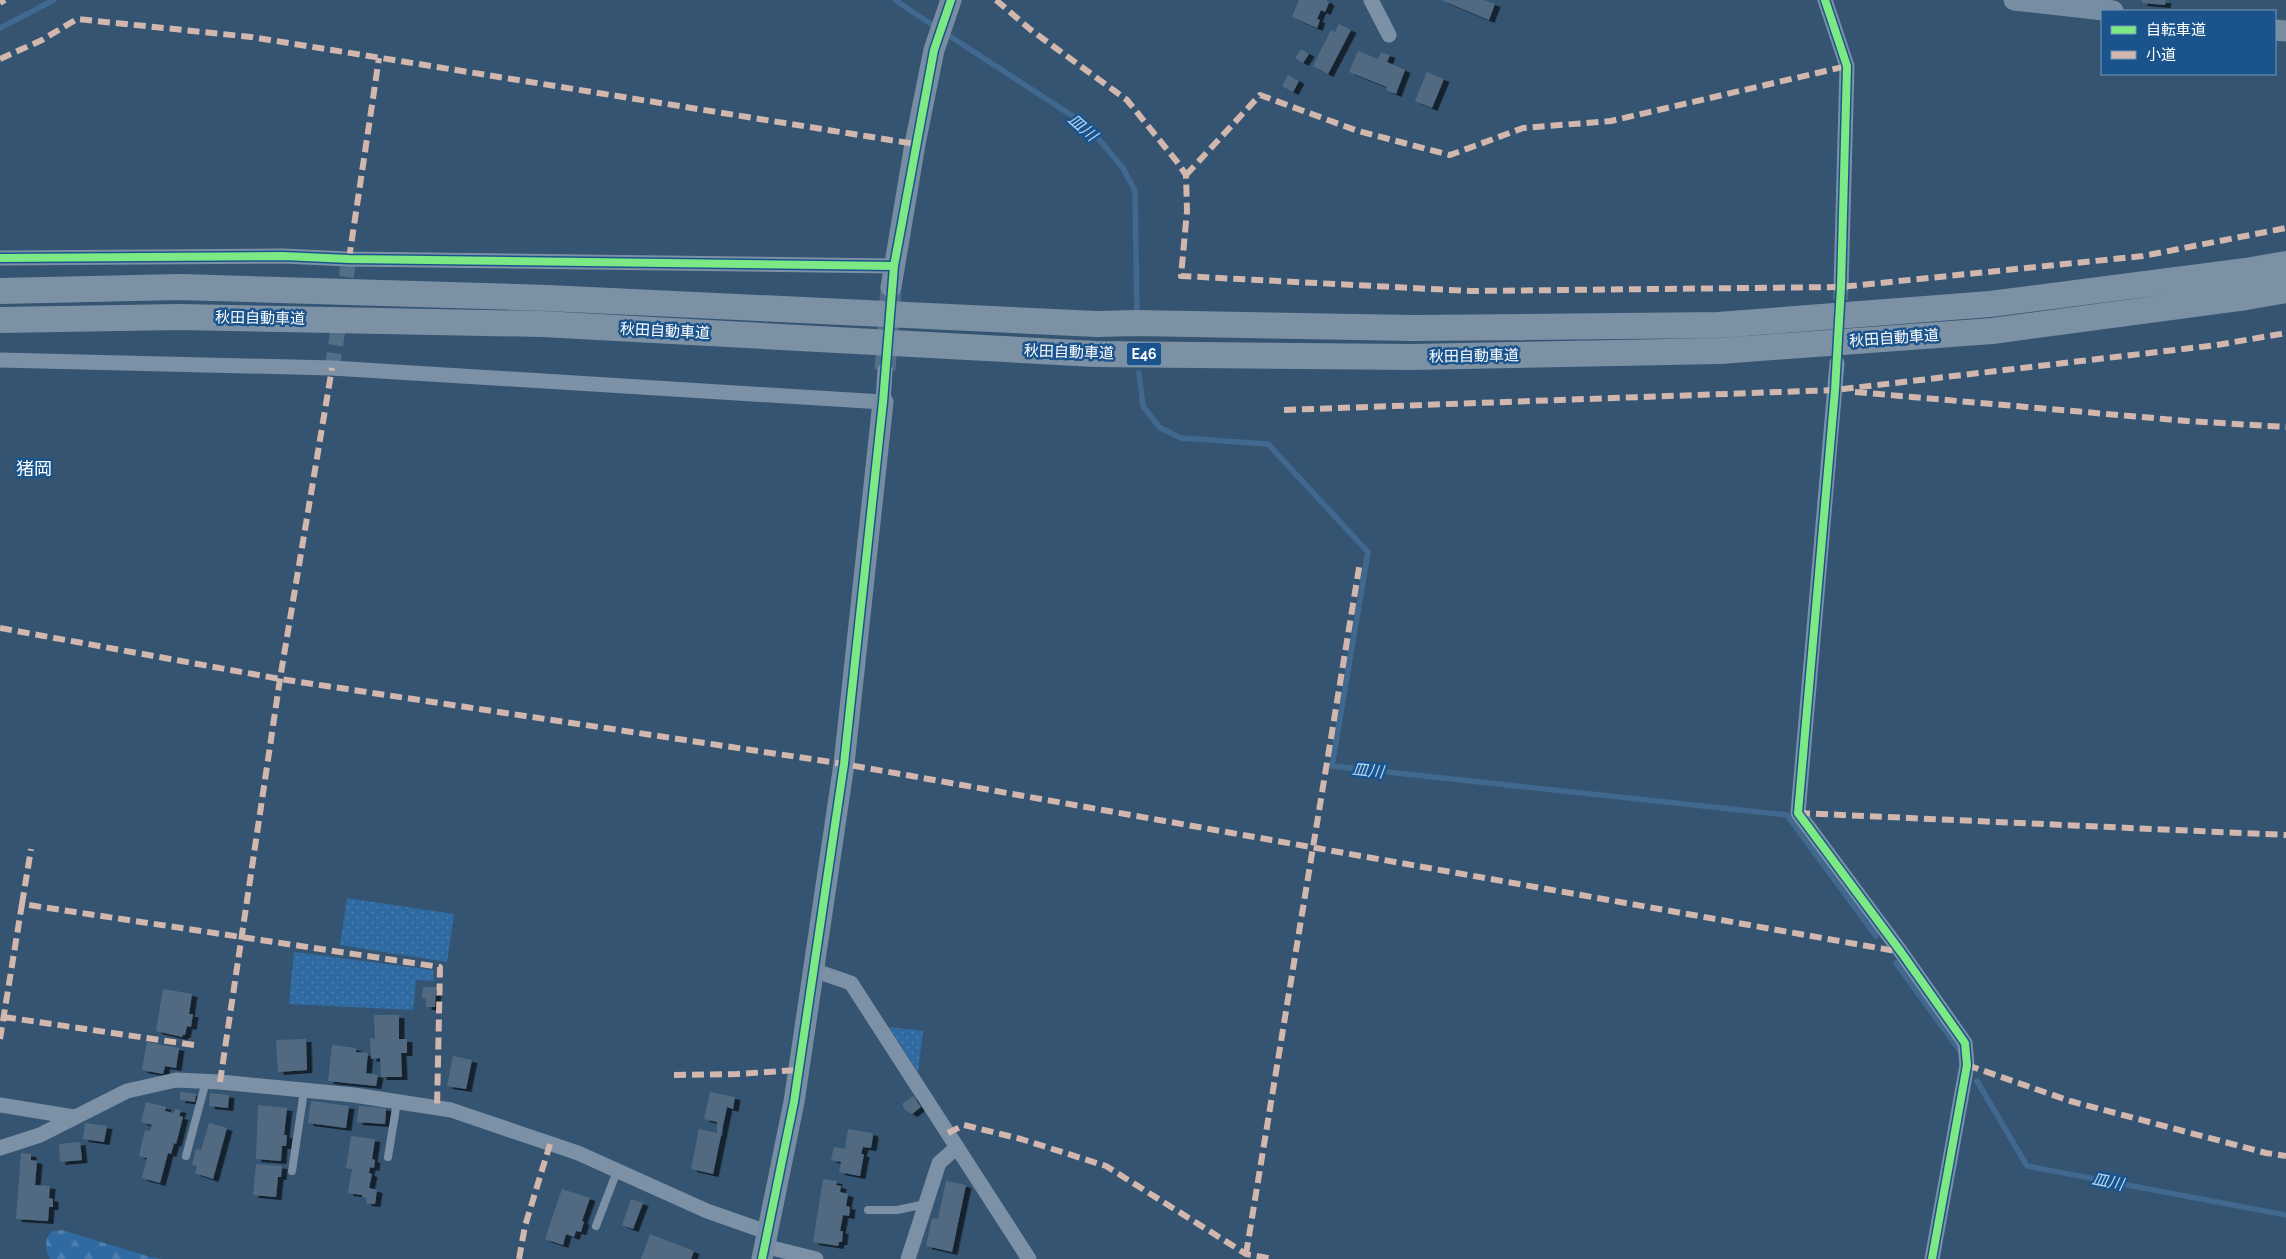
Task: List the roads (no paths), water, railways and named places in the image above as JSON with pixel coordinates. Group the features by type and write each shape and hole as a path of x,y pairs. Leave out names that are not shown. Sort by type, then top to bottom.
{"highway":[{"name":"秋田自動車道","path":"0,291 180,287 518,297 1097,324 1137,323 1413,328 1718,326 1990,304 2246,271 2286,264"},
{"name":"秋田自動車道","path":"0,320 179,317 542,324 1095,354 1422,356 1720,351 1992,331 2286,290"}],"street":[{"path":"891,287 934,50 951,0"},
{"path":"1371,0 1389,35"},
{"path":"1825,0 1847,66 1841,287"},
{"path":"2014,0 2104,10"},
{"path":"0,258 283,256 349,259 894,266"},
{"path":"0,360 332,368 884,402"},
{"path":"1836,363 1798,813 1901,952 1965,1043 1967,1065 1932,1259"},
{"path":"764,1246 794,1102 844,764 884,402 885,370"},
{"path":"813,970 851,983 1029,1259"},
{"path":"0,1148 40,1136 74,1117 127,1092 176,1080 354,1095 451,1110 578,1153 707,1211 764,1246 816,1259"},
{"path":"0,1105 74,1117"},
{"path":"908,1259 939,1163 957,1147"}],"lane":[{"path":"186,1156 206,1082"},
{"path":"292,1171 304,1091"},
{"path":"388,1157 397,1102"},
{"path":"596,1226 617,1171"},
{"path":"868,1210 897,1210 927,1204"}],"waterway":[{"name":"皿川","path":"0,28 54,0"},
{"name":"皿川","path":"895,0 937,28"},
{"name":"皿川","path":"945,33 1088,126 1123,168 1135,191 1137,316"},
{"name":"皿川","path":"1139,373 1143,406 1159,427 1181,438 1268,444 1368,552 1332,766 1787,815 1876,936"},
{"name":"皿川","path":"1896,963 1959,1050"},
{"name":"皿川","path":"1977,1081 2027,1166 2286,1215"}],"tunnel":[{"path":"332,368 349,259"},
{"path":"885,370 891,287"},
{"path":"1839,323 1841,287"}],"district":[{"name":"猪岡","path":"34,469"}]}
